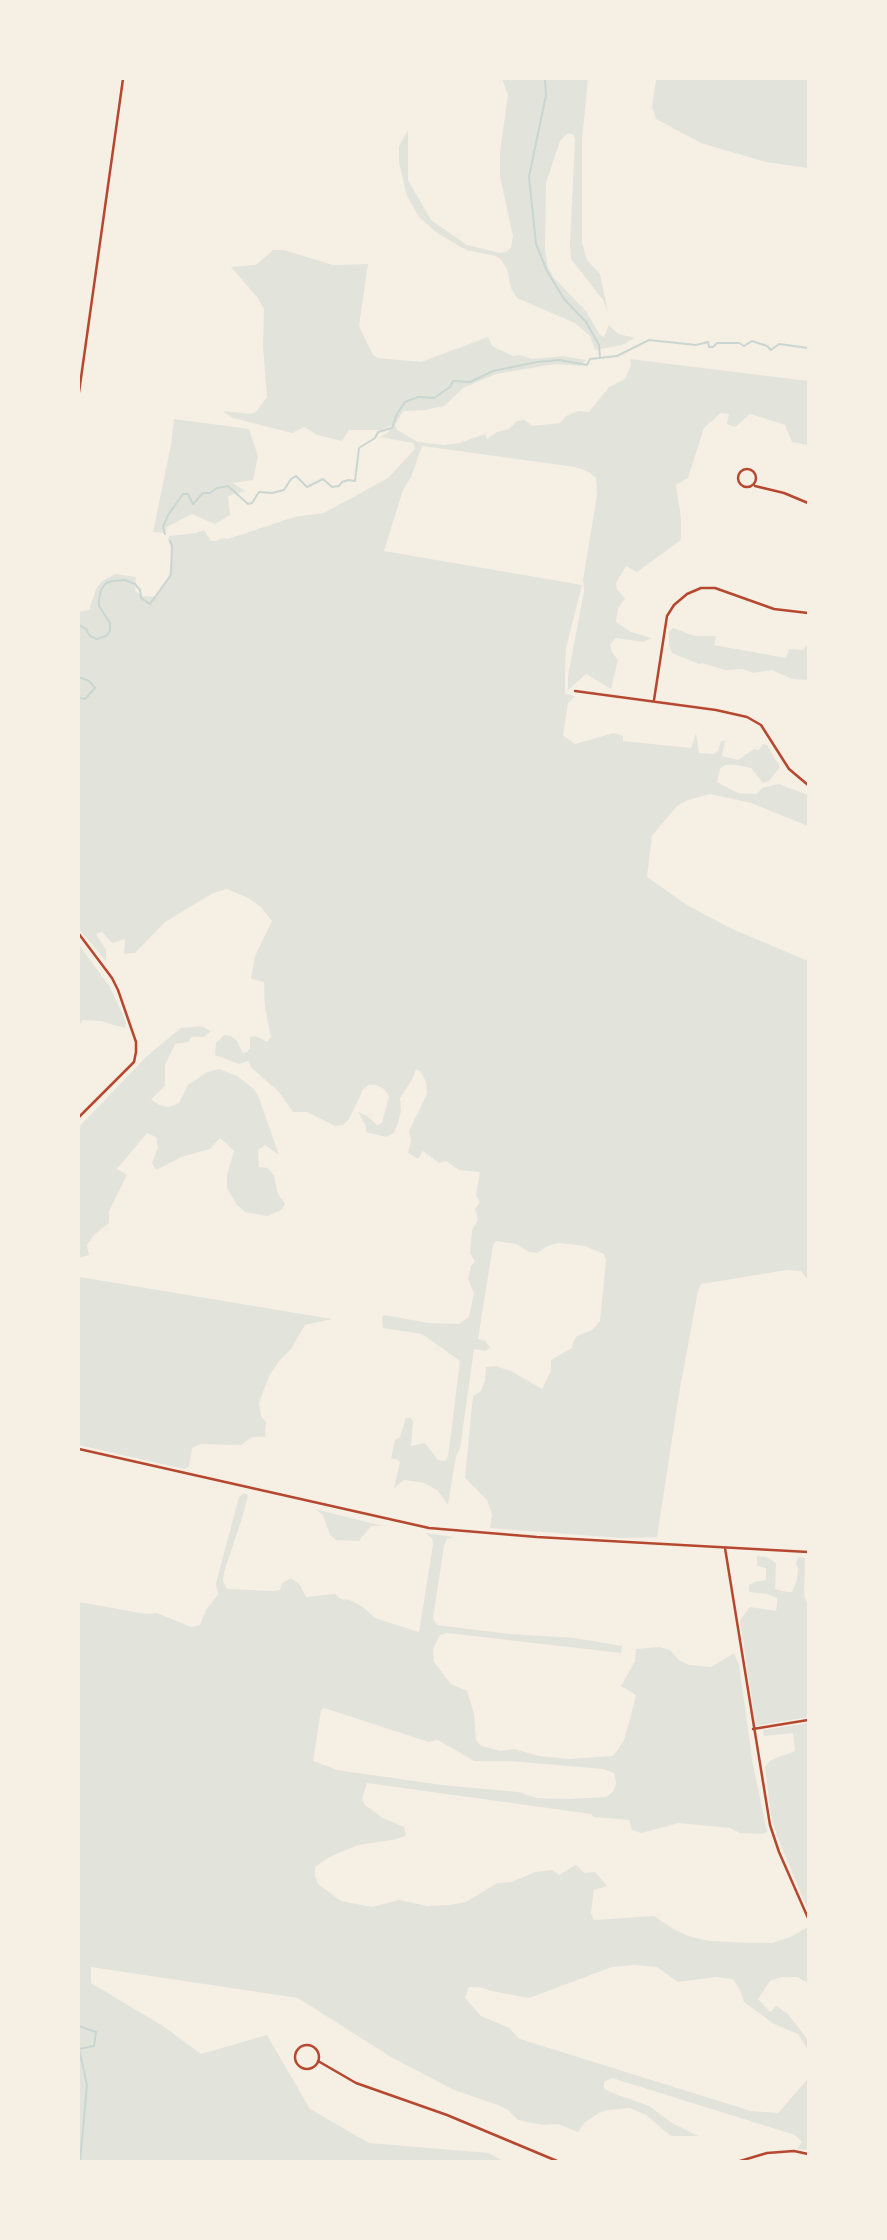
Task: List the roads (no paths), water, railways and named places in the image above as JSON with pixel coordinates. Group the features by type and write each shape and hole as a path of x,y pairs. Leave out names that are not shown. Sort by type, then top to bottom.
{"street":[{"path":"79,392 123,79"},
{"path":"754,485 757,477 754,472 749,469 741,472 738,481 742,486 748,488 754,485 808,503"},
{"path":"653,701 665,622 670,609 687,594 701,588 715,588 774,609 808,613"},
{"path":"575,691 736,714 755,721 766,731 789,769 808,785"},
{"path":"79,934 118,990 136,1042 136,1052 134,1062 79,1118"},
{"path":"79,1449 429,1528 537,1537 808,1552"},
{"path":"726,1548 770,1825 808,1918"},
{"path":"753,1729 808,1720"},
{"path":"312,2046 318,2053 318,2061 313,2068 305,2069 296,2062 296,2054 301,2047 312,2046"},
{"path":"318,2061 356,2083 447,2115 557,2161"},
{"path":"740,2161 767,2153 794,2151 808,2154"}],"waterway":[{"path":"545,79 546,95 529,177 536,244 547,271 564,299 586,322 599,345 600,357"},
{"path":"165,534 163,527 168,515 183,494 188,494 193,504 203,493 228,486 248,504 252,503 259,492 284,490 296,476 307,487 323,479 332,487 348,480 355,481 359,448 375,438 378,432 392,428 405,402 418,397 434,398 450,387 453,381 470,382 493,371 537,362 559,360 587,365 590,359 617,356 649,340 696,345 708,342 709,347 717,343 739,343 744,346 752,341 771,350 779,344 808,348"},
{"path":"79,625 97,639 106,636 110,631 110,623 99,606 99,599 106,583 112,581 125,580 135,584 140,590 141,598 150,604 171,575 170,541"},
{"path":"79,677 89,681 95,688 85,699 79,698"},
{"path":"79,2026 96,2032 94,2046 79,2049 87,2085 80,2161"}]}
